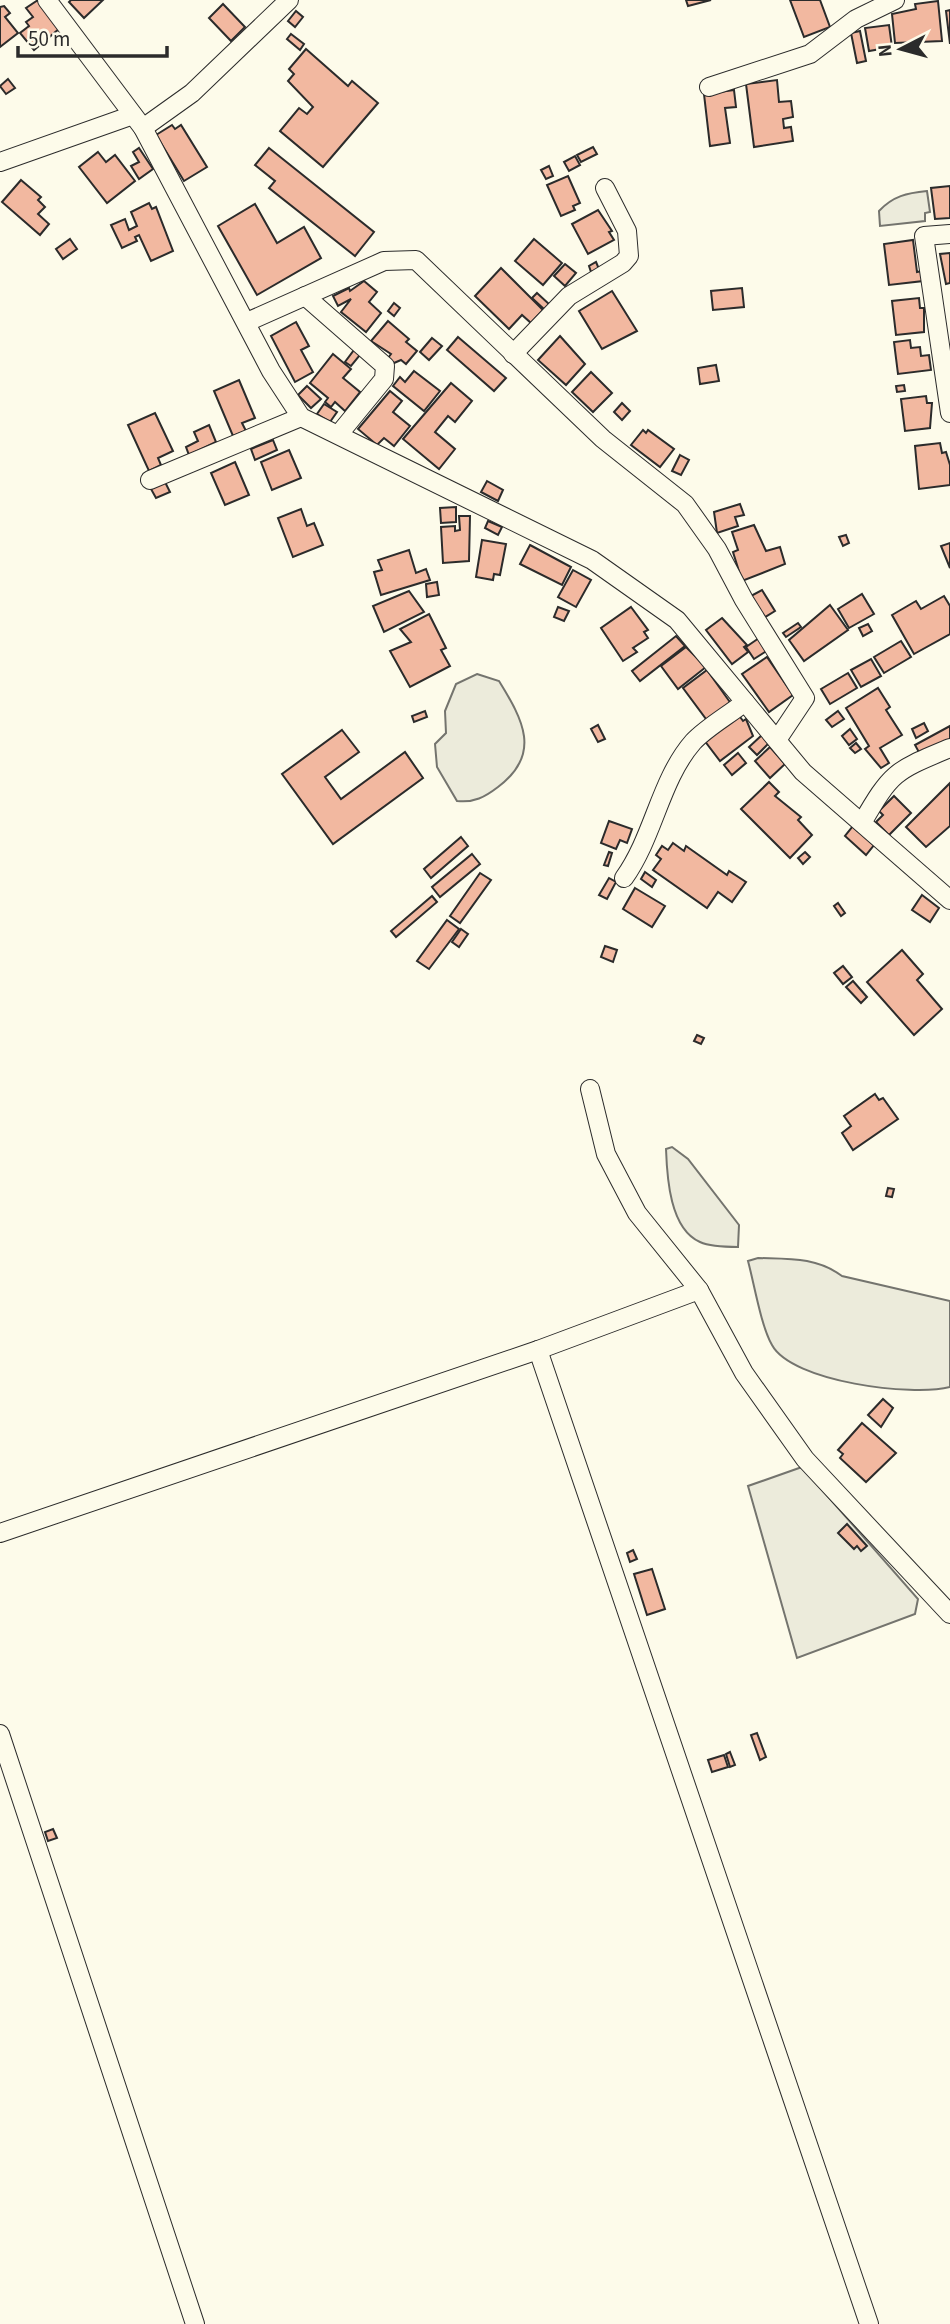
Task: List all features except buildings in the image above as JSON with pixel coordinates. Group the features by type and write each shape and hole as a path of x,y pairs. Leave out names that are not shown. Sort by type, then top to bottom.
{"street":[{"path":"47,0 138,121 279,386 301,417 592,560 677,620 803,772 950,900"},
{"path":"0,162 138,121 192,93 289,0"},
{"path":"709,87 810,54 856,19 895,0"},
{"path":"513,354 569,296 623,263 629,256 627,231 605,188"},
{"path":"950,234 925,236 950,413"},
{"path":"247,322 384,261 416,260 603,439 685,504 717,549 744,600 805,698 777,740"},
{"path":"305,296 385,366 384,379 339,434"},
{"path":"150,480 301,417"},
{"path":"624,878 640,856 671,774 683,755 695,740 746,702"},
{"path":"862,823 885,784 904,767 950,748"},
{"path":"590,1089 606,1154 638,1213 699,1290 744,1373 805,1459 950,1614"},
{"path":"0,1533 538,1350 699,1290"},
{"path":"538,1350 869,2324"},
{"path":"0,1734 195,2324"}],"shaded area":[{"path":"927,191 930,212 925,213 925,221 880,226 879,211 890,202 907,194"},
{"path":"477,674 499,681 521,723 524,749 512,775 489,794 469,801 457,801 437,767 435,744 446,733 445,711 456,684"},
{"path":"672,1147 688,1159 739,1225 738,1247 704,1244 682,1226 676,1215 669,1188 666,1149"},
{"path":"758,1258 812,1262 842,1276 950,1301 950,1387 909,1390 855,1384 803,1369 784,1358 772,1345 761,1316 748,1261"},
{"path":"802,1467 918,1599 915,1614 797,1658 748,1486"}]}
